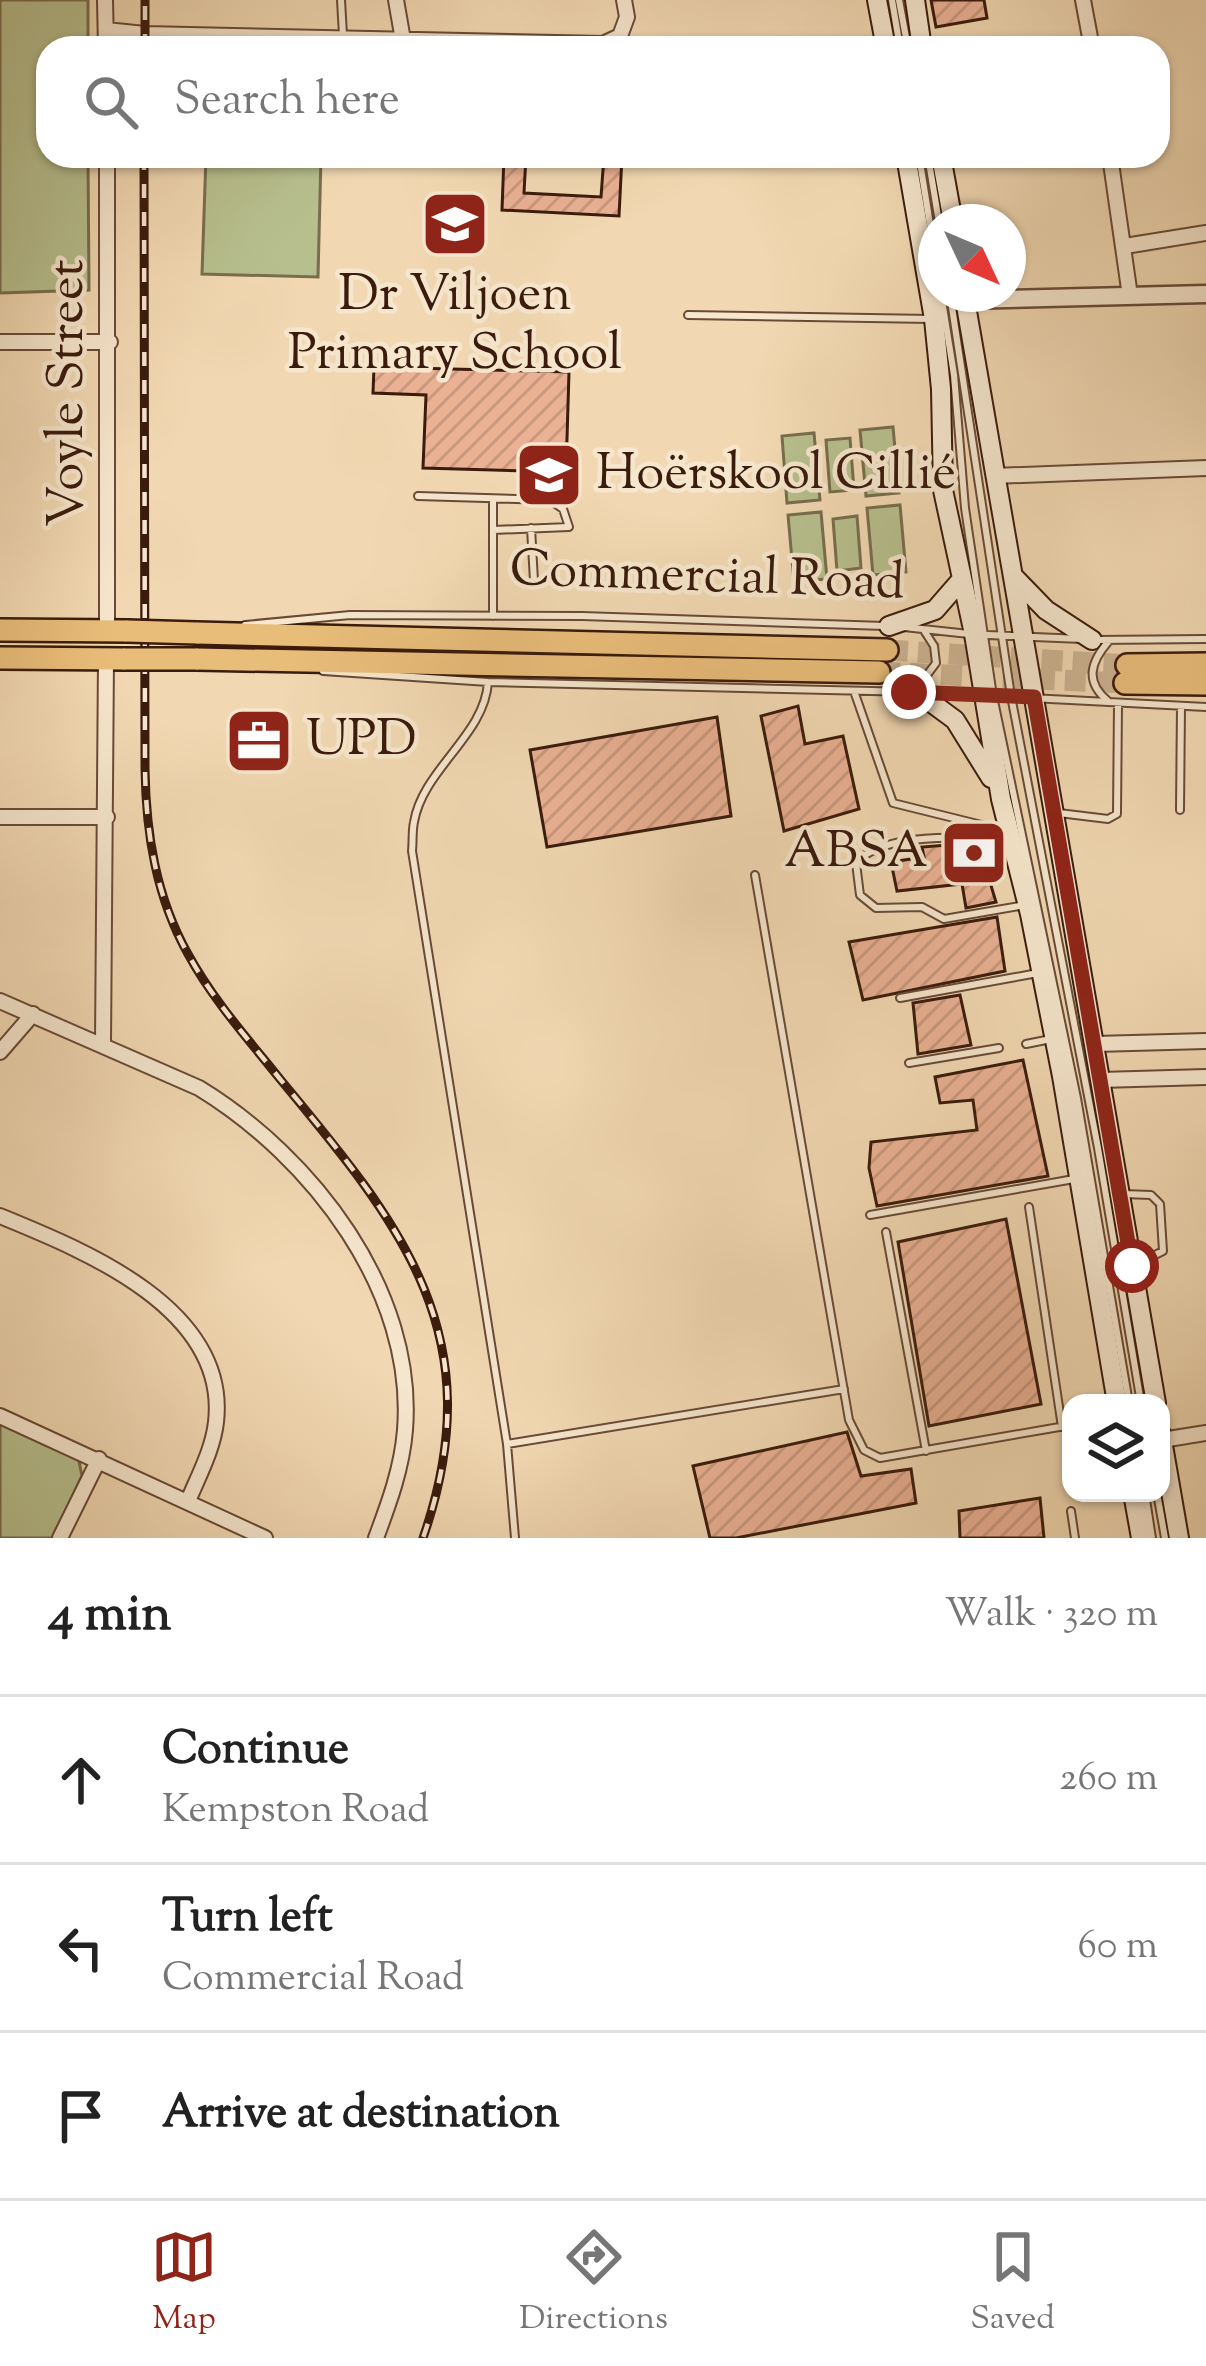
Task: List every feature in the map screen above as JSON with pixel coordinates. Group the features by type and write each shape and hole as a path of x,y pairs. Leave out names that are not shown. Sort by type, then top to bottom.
{"main road":[{"path":"877,0 884,36"},
{"path":"915,0 920,36"},
{"path":"908,168 934,320 943,490 962,579 980,634 1001,799 1042,972 1115,1394"},
{"path":"943,168 950,204"},
{"path":"963,312 1026,638 1154,1394"},
{"path":"1014,577 1046,610 1101,640"},
{"path":"889,626 935,610 962,579"},
{"name":"Commercial Road","path":"0,630 201,633 883,660 281,663 0,658"},
{"name":"Commercial Road","path":"1120,689 1206,664"},
{"name":"Commercial Road","path":"1120,689 1206,684"},
{"path":"913,692 945,710 963,730 1001,799"},
{"path":"1170,1485 1179,1538"},
{"path":"1135,1502 1141,1538"}],"street":[{"path":"105,0 106,36"},
{"path":"397,0 403,36"},
{"path":"620,36 627,17 624,0"},
{"path":"1083,0 1089,36"},
{"path":"106,30 284,36"},
{"name":"Voyle Street","path":"107,168 117,631"},
{"path":"1112,168 1130,296"},
{"path":"1125,246 1206,233"},
{"path":"1026,296 1206,294"},
{"path":"0,342 110,342"},
{"path":"994,476 1206,468"},
{"path":"103,1043 107,817 116,658"},
{"path":"0,817 107,817"},
{"path":"0,1001 199,1088 257,1128 307,1180 349,1234 395,1337 405,1425 400,1464 376,1538"},
{"path":"0,1052 33,1014"},
{"path":"1095,1044 1206,1041"},
{"path":"1100,1080 1206,1077"},
{"path":"0,1216 125,1273 189,1336 212,1376 217,1420 212,1445 188,1501"},
{"path":"0,1416 266,1538"},
{"path":"1170,1436 1206,1433"},
{"path":"60,1538 99,1459"}],"lane":[{"path":"341,0 343,36"},
{"path":"896,0 902,36"},
{"path":"924,168 929,204"},
{"path":"926,168 935,204"},
{"path":"944,312 955,375 980,634"},
{"path":"962,312 1011,696 1139,1394"},
{"path":"688,314 934,320"},
{"path":"418,496 550,500 566,514 568,527 493,530"},
{"path":"493,499 493,616"},
{"path":"531,528 534,581"},
{"name":"Commercial Road","path":"201,633 298,617 493,616 889,626 1026,638 1206,639"},
{"path":"913,692 936,663 934,646 923,629"},
{"path":"1053,812 1108,819 1117,814 1120,689 1097,692 1091,677 1101,640"},
{"name":"Commercial Road","path":"281,663 329,673 488,682 1034,697 1120,689 1181,706 1206,707"},
{"path":"488,682 487,703 425,794 414,820 412,851 507,1444 515,1538"},
{"path":"854,691 893,803 1010,835"},
{"path":"989,695 1077,1098 1127,1394"},
{"path":"1180,810 1181,706"},
{"path":"1010,835 916,840 871,851 856,862 860,895 876,908 922,907 944,919 1027,904"},
{"path":"755,875 849,1420 870,1456 880,1459 1062,1427"},
{"path":"900,998 1042,972"},
{"path":"1026,1044 1054,1039"},
{"path":"908,1063 999,1048"},
{"path":"870,1215 1077,1179"},
{"path":"1119,1193 1151,1195 1160,1204 1163,1251 1132,1266"},
{"path":"1029,1207 1062,1402"},
{"path":"886,1232 926,1451"},
{"path":"507,1444 844,1388"},
{"path":"1147,1502 1153,1538"},
{"path":"1159,1502 1165,1538"},
{"path":"1071,1510 1076,1538"}],"green space":[{"path":"0,0 88,0 88,36 36,36 36,168 88,168 89,290 0,293"},
{"path":"206,168 321,168 318,277 202,274"},
{"path":"893,427 899,493 866,496 860,430"},
{"path":"814,433 820,500 787,503 782,436"},
{"path":"850,438 854,490 830,492 826,440"},
{"path":"900,505 906,572 873,575 867,508"},
{"path":"821,512 827,579 794,582 788,515"},
{"path":"857,516 861,568 837,571 833,519"},
{"path":"0,1423 78,1456 82,1476 53,1538 0,1538"}],"building":[{"path":"931,0 984,0 987,18 936,27"},
{"path":"504,168 525,168 524,193 601,197 603,168 621,168 619,216 502,210"},
{"path":"374,367 569,372 566,472 423,468 426,395 373,393"},
{"path":"798,706 805,744 843,736 859,809 784,831 761,716"},
{"path":"717,717 731,816 547,847 530,750"},
{"path":"922,847 980,849 996,902 966,908 962,884 897,891 891,862 924,857"},
{"path":"997,917 1005,971 863,1000 849,942"},
{"path":"960,995 971,1045 918,1054 913,1003"},
{"path":"1023,1060 1048,1176 877,1206 869,1168 871,1142 977,1130 973,1100 940,1103 935,1077"},
{"path":"1006,1219 1041,1404 929,1426 898,1242"},
{"path":"847,1432 861,1476 911,1469 916,1503 736,1538 710,1538 693,1466"},
{"path":"1040,1498 1044,1538 960,1538 959,1511"}],"tunnel":[{"path":"887,650 1127,665"},
{"path":"879,672 1125,683"}],"railway":[{"path":"145,0 145,36"},
{"path":"144,168 145,769 155,864 168,910 198,971 364,1185 398,1236 424,1288 441,1343 447,1402 442,1466 423,1538"}],"place":[{"name":"Dr Viljoen Primary School","path":"455,224"},
{"name":"Hoërskool Cillié","path":"549,475"},
{"name":"UPD","path":"259,741"},
{"name":"ABSA","path":"974,853"}],"route":[{"path":"909,692 1034,697 1132,1266"}]}
